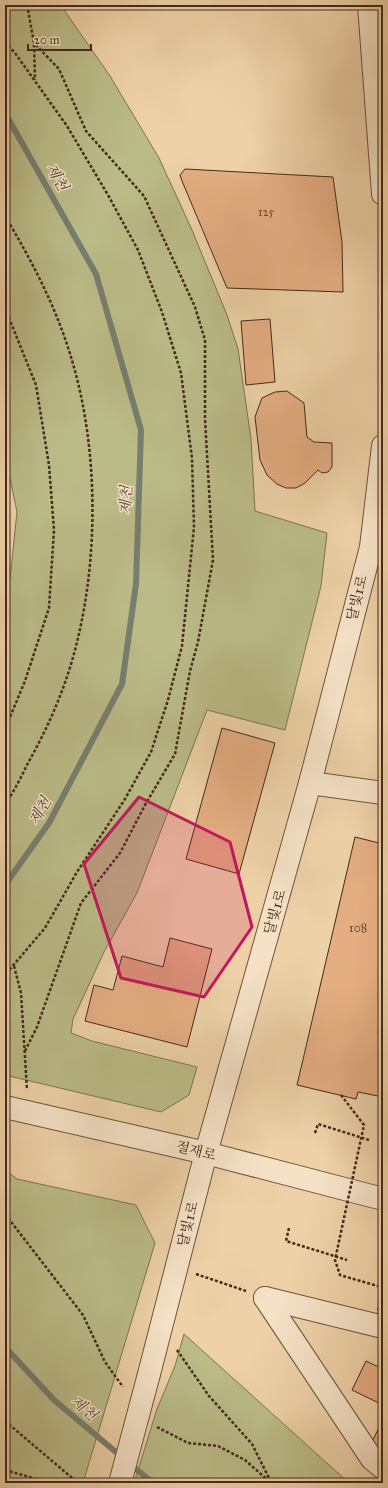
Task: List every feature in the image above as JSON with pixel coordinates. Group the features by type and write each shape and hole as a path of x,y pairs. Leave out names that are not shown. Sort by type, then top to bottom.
{"street":[{"path":"369,5 381,149 383,194"},
{"name":"달빛1로","path":"120,1483 206,1153 377,549 383,446"},
{"path":"310,783 383,793"},
{"name":"절재로","path":"6,1107 206,1153 383,1199"},
{"path":"265,1298 381,1320"},
{"path":"265,1298 372,1459 383,1468"}],"path":[{"path":"27,5 34,43 35,81"},
{"path":"5,42 15,53 68,126 138,250 162,312 181,373 192,458 194,527 182,646 168,700 151,752 124,799 77,872 45,928 5,975"},
{"path":"25,1052 37,1027 81,904 120,853 145,805 175,754 190,671 198,642 213,560 205,419 205,340 195,307 144,196 86,131 59,69 34,43"},
{"path":"5,216 23,246 53,305 71,358 86,422 92,487 91,542 86,596 77,643 42,738 5,804"},
{"path":"5,308 36,385 49,465 54,530 49,608 25,681 5,729"},
{"path":"14,966 21,993 29,1112"},
{"path":"341,1095 364,1125 336,1257 340,1275 382,1286 381,1320"},
{"path":"315,1133 318,1124 369,1140"},
{"path":"5,1214 83,1315 105,1362 127,1392"},
{"path":"289,1228 286,1241 347,1260"},
{"path":"191,1273 265,1298"},
{"path":"175,1347 209,1396 252,1444 271,1483"},
{"path":"5,1421 78,1483"},
{"path":"154,1423 158,1428 188,1443 218,1446 245,1460 271,1483"},
{"path":"5,1470 50,1483"}],"highlighted area":[{"path":"139,797 230,842 252,927 204,997 121,978 84,864"}],"green space":[{"path":"5,5 62,7 110,76 159,158 192,230 227,315 238,349 251,439 255,511 327,533 321,586 285,730 207,710 137,893 104,952 73,1019 71,1033 92,1041 197,1067 189,1095 161,1112 5,1075 5,626 17,512 5,454"},
{"path":"5,1170 17,1179 136,1205 155,1243 83,1483 5,1483"},
{"path":"184,1334 349,1483 134,1483 157,1409 175,1366"}],"building":[{"path":"185,169 333,177 342,242 343,292 227,288 182,181 180,175"},
{"path":"270,319 275,382 246,385 241,321"},
{"path":"287,391 304,403 307,437 314,442 332,443 332,467 328,472 322,473 318,470 305,483 296,488 286,488 277,484 267,475 260,460 255,417 262,398 275,392"},
{"path":"222,728 275,743 239,874 186,859"},
{"path":"355,837 383,844 383,1013 378,1033 383,1034 383,1097 358,1092 356,1099 297,1085"},
{"path":"170,938 212,949 187,1047 85,1021 94,985 113,990 122,956 163,967"},
{"path":"366,1361 383,1369 383,1405 352,1390"},
{"path":"383,1419 383,1450 371,1444"}],"waterway":[{"name":"제천","path":"5,113 96,274 141,430 136,584 122,684 49,823 5,885"},
{"name":"제천","path":"5,1347 54,1400 123,1458"},
{"name":"제천","path":"130,1464 153,1483"}]}
